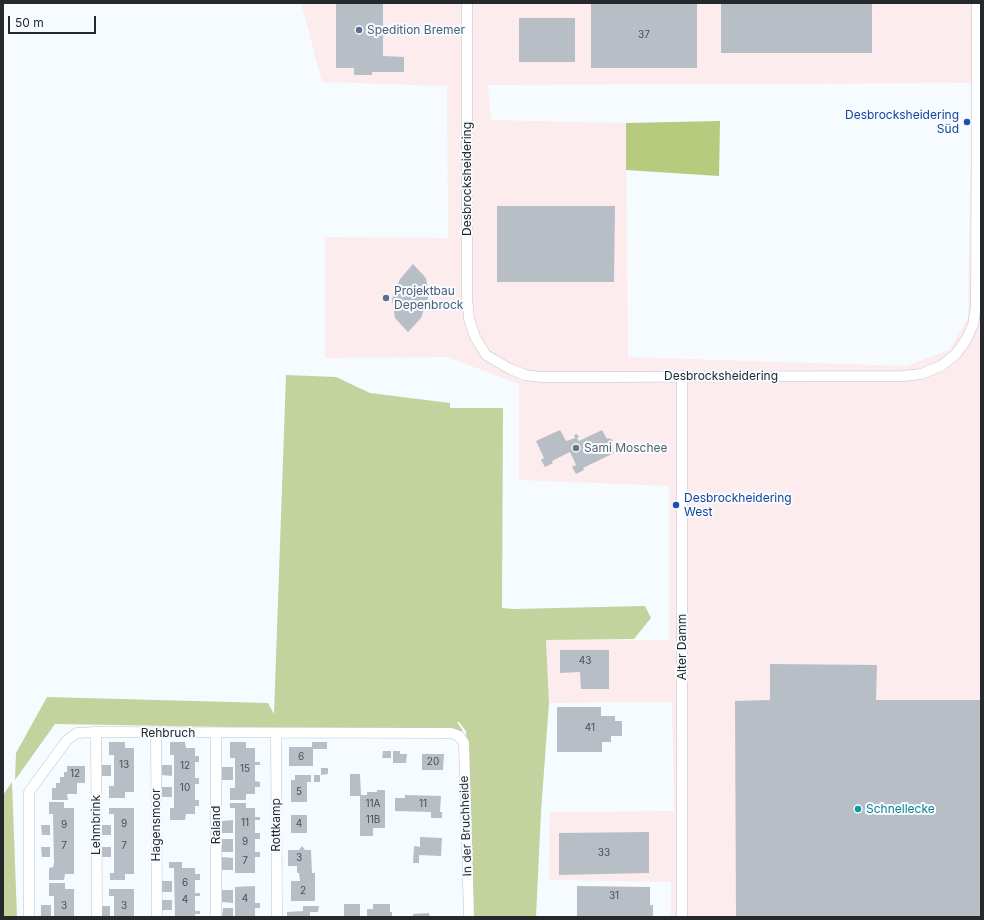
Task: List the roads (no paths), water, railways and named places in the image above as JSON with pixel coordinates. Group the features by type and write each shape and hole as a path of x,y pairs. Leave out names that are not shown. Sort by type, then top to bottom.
{"street":[{"name":"Desbrocksheidering","path":"467,3 467,297 470,319 475,337 486,355 510,369 525,375 549,377 903,376 921,374 941,366 956,354 966,340 973,325 976,306 977,3"},
{"name":"Alter Damm","path":"682,376 682,917"},
{"name":"Lehmbrink","path":"96,732 97,917"},
{"name":"Rehbruch","path":"30,917 29,792 67,740 77,733 450,733 460,736"},
{"name":"Hagensmoor","path":"156,733 157,917"},
{"name":"Raland","path":"216,733 216,917"},
{"name":"Rottkamp","path":"276,733 277,917"},
{"name":"In der Bruchheide","path":"460,736 464,743 469,917"}],"place":[{"name":"Spedition Bremer","path":"359,30"},
{"name":"Desbrocksheidering Süd","path":"967,122"},
{"name":"Projektbau Depenbrock","path":"386,298"},
{"name":"Sami Moschee","path":"576,448"},
{"name":"Desbrockheidering West","path":"676,505"},
{"name":"Schnellecke","path":"858,809"}]}
